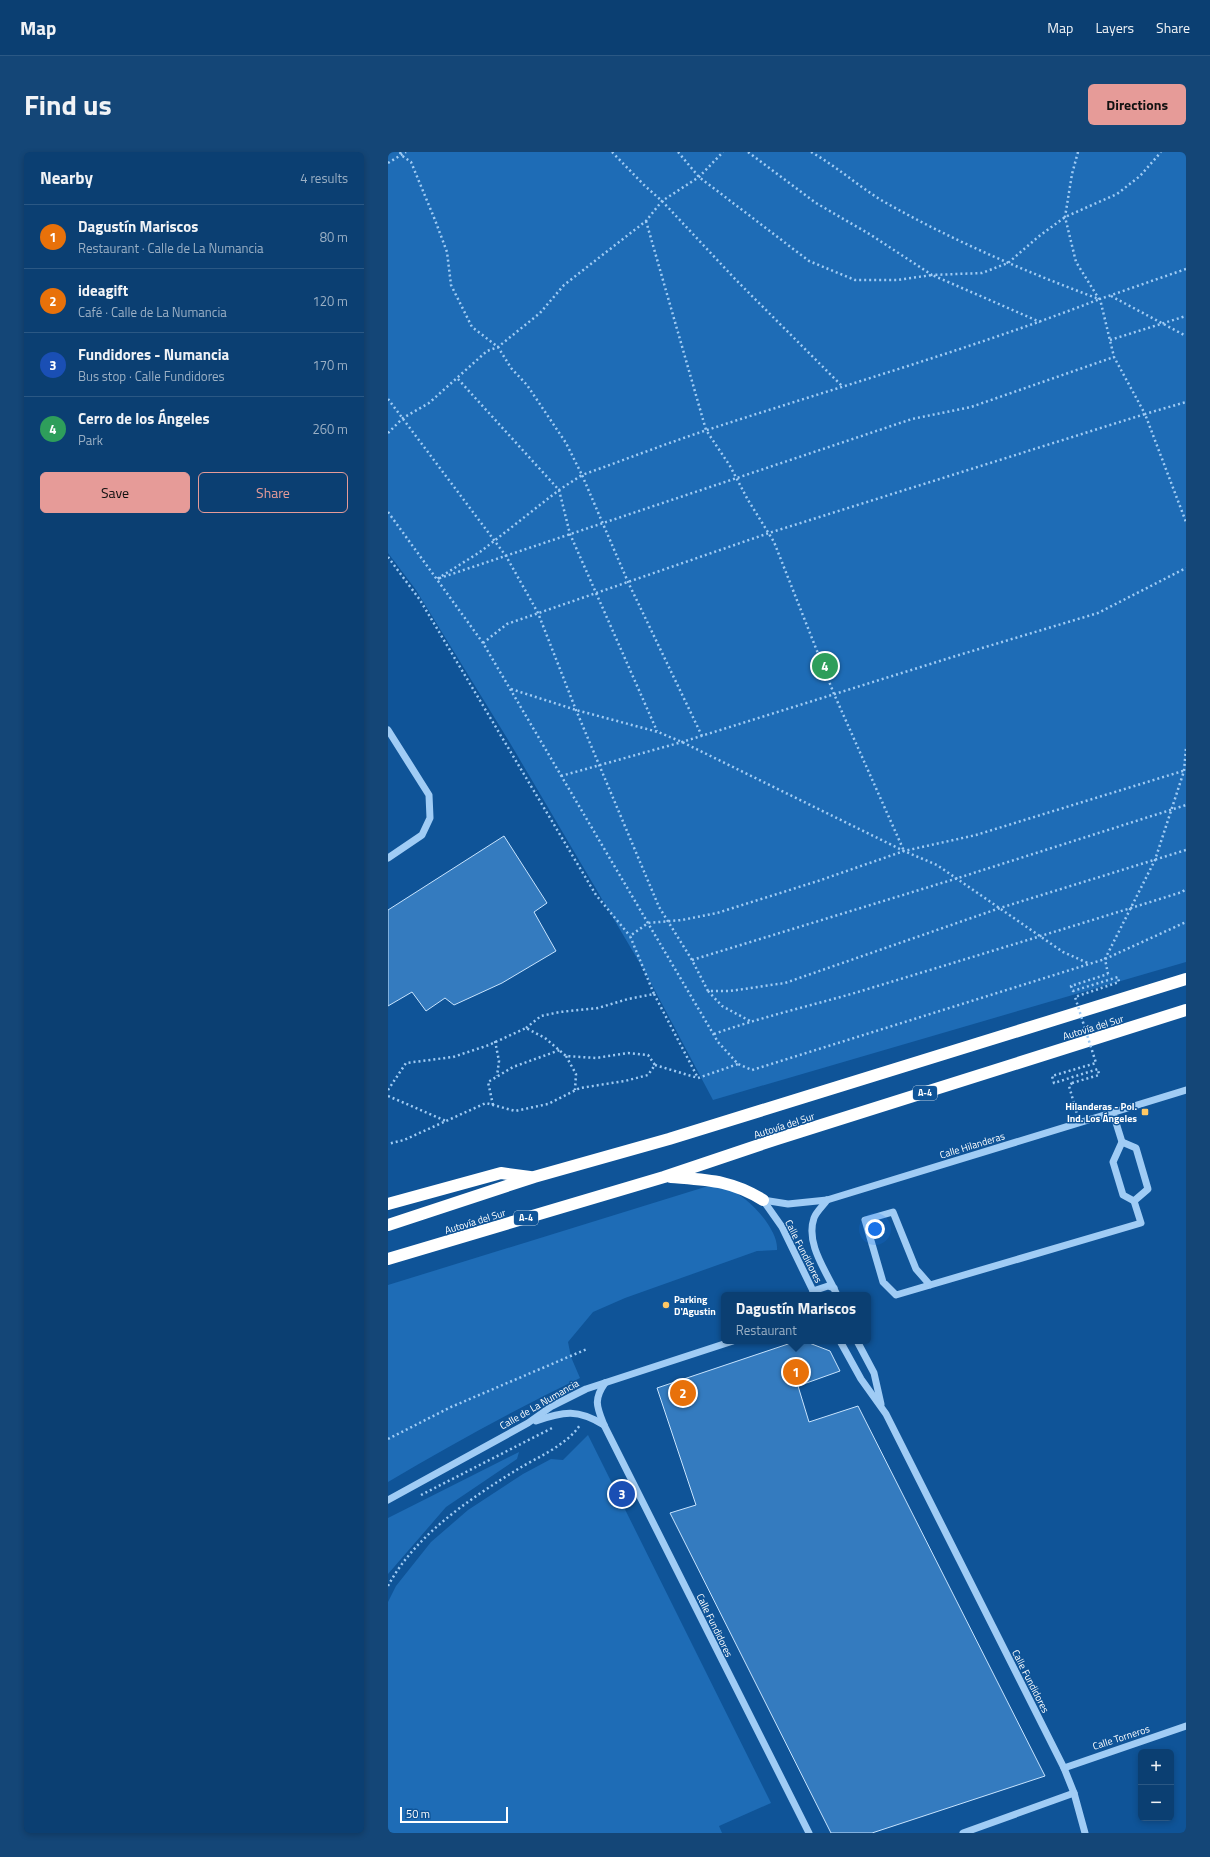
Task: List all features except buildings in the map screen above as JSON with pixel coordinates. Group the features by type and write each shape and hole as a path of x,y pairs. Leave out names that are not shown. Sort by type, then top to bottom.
{"highway":[{"name":"Autovía del Sur","path":"388,1225 534,1177 669,1139 1186,979"},
{"name":"Autovía del Sur","path":"388,1259 664,1177 777,1139 1186,1010"},
{"path":"388,1204 501,1173 534,1177"},
{"path":"664,1177 721,1182 747,1190 763,1200"}],"street":[{"path":"388,730 429,795 430,818 422,835 388,858"},
{"name":"Calle Hilanderas","path":"763,1200 788,1204 827,1200 1186,1090"},
{"path":"930,1285 916,1269 893,1212 865,1220 883,1282 896,1295 1141,1223 1134,1201 1123,1195 1113,1162 1122,1142 1113,1113"},
{"path":"1122,1142 1136,1148 1148,1189 1134,1201"},
{"name":"Calle Fundidores","path":"763,1200 782,1227 812,1292"},
{"name":"Calle Fundidores","path":"827,1200 814,1218 812,1232 816,1252 835,1292"},
{"name":"Calle Fundidores","path":"817,1292 828,1286 835,1292"},
{"name":"Calle de La Numancia","path":"388,1500 528,1423 552,1406 586,1388 724,1344"},
{"name":"Calle Fundidores","path":"842,1344 861,1379 882,1408 1064,1768 1074,1794 1085,1833"},
{"name":"Calle Fundidores","path":"859,1344 874,1373 882,1408"},
{"name":"Calle Fundidores","path":"605,1383 598,1392 596,1402 604,1425 809,1833"},
{"path":"528,1423 572,1412 586,1416 604,1425"},
{"name":"Calle Torneros","path":"1064,1768 1186,1726"},
{"path":"962,1833 1074,1794"}],"path":[{"path":"388,164 406,152"},
{"path":"612,152 662,201 736,280 843,387"},
{"path":"678,152 699,177 809,261 855,280 897,280 932,275 982,273 1008,263 1064,216 1117,194 1140,176 1161,152"},
{"path":"388,433 403,418 429,404 487,351 498,347 540,313 564,285 646,221 662,201 699,177 723,152"},
{"path":"748,152 816,203 871,235 932,275 1040,322"},
{"path":"811,152 828,162 880,199 956,240 1008,263 1100,299"},
{"path":"1078,152 1064,216 1076,262 1100,299 1114,358 1145,414 1186,522"},
{"path":"401,154 411,162 435,220 447,252 451,285 472,327 498,347 511,368 527,385 566,443 582,475 628,582 702,736"},
{"path":"646,221 706,430 737,478 774,542 834,694 904,851"},
{"path":"437,579 480,552 559,490 582,475 706,430 843,387 1040,322 1100,299 1186,270"},
{"path":"1110,296 1186,336"},
{"path":"1110,340 1186,316"},
{"path":"437,579 912,419 971,407 1114,358"},
{"path":"458,379 559,490 570,534 658,732"},
{"path":"388,399 486,527 494,541 506,556 538,613 576,710 659,907 692,960 708,991 722,1006 750,1021"},
{"path":"483,643 507,624 769,533 1186,402"},
{"path":"388,512 483,643 718,1042 738,1064 752,1070 1091,964 1186,922"},
{"path":"388,557 420,600 596,895 630,936 654,994 698,1078"},
{"path":"562,776 702,736 1098,613 1186,568"},
{"path":"510,689 576,710 658,732 682,742 904,851 938,865 1063,952 1091,964"},
{"path":"1079,1122 1069,1086 1072,1083 1099,1075 1098,1069 1054,1083 1052,1076 1096,1063 1075,997 1119,982 1118,977 1073,992 1072,986 1108,974 1105,959 1154,860 1185,770 1186,748"},
{"path":"630,936 648,923 718,913 818,881 904,851 976,835 1185,770"},
{"path":"692,960 958,878 1186,805"},
{"path":"708,991 730,991 785,982 1000,908 1186,850"},
{"path":"714,1034 750,1021 819,1004 1040,937 1182,892 1186,889"},
{"path":"388,1090 406,1062 453,1057 526,1028 541,1016 560,1012 598,1008 628,999 654,994"},
{"path":"526,1028 545,1038 566,1056 576,1074 575,1091"},
{"path":"496,1041 499,1061 496,1076"},
{"path":"493,1105 488,1082 512,1067 560,1050"},
{"path":"566,1056 596,1058 628,1053 648,1055 655,1065 698,1078 738,1064"},
{"path":"388,1144 404,1140 486,1103 515,1111 548,1104 580,1088 625,1081 648,1075 655,1065"},
{"path":"388,1096 446,1121"},
{"path":"388,1439 451,1407 587,1349"},
{"path":"388,1586 414,1550 451,1514 508,1475 562,1442 577,1430 586,1416"},
{"path":"414,1499 556,1425"}],"shaded area":[{"path":"388,152 1186,152 1186,962 713,1100 645,972 510,743 416,590 388,553"},
{"path":"705,1187 723,1187 743,1197 760,1213 773,1232 777,1250 757,1251 625,1298 593,1312 568,1342 571,1357 580,1378 483,1428 388,1482 388,1285"},
{"path":"588,1435 771,1803 719,1826 722,1833 388,1833 388,1602 396,1586 431,1542 468,1510 523,1474 551,1459 563,1460"},
{"path":"519,1452 517,1459 446,1507 388,1574 388,1518"}],"place":[{"name":"Cerro de los Ángeles","path":"825,666"},
{"name":"Hilanderas - Pol. Ind. Los Ángeles","path":"1145,1112"},
{"name":"Parking D'Agustin","path":"666,1305"},
{"name":"Dagustín Mariscos","path":"796,1372"},
{"name":"ideagift","path":"683,1393"},
{"name":"Fundidores - Numancia","path":"622,1494"}]}
